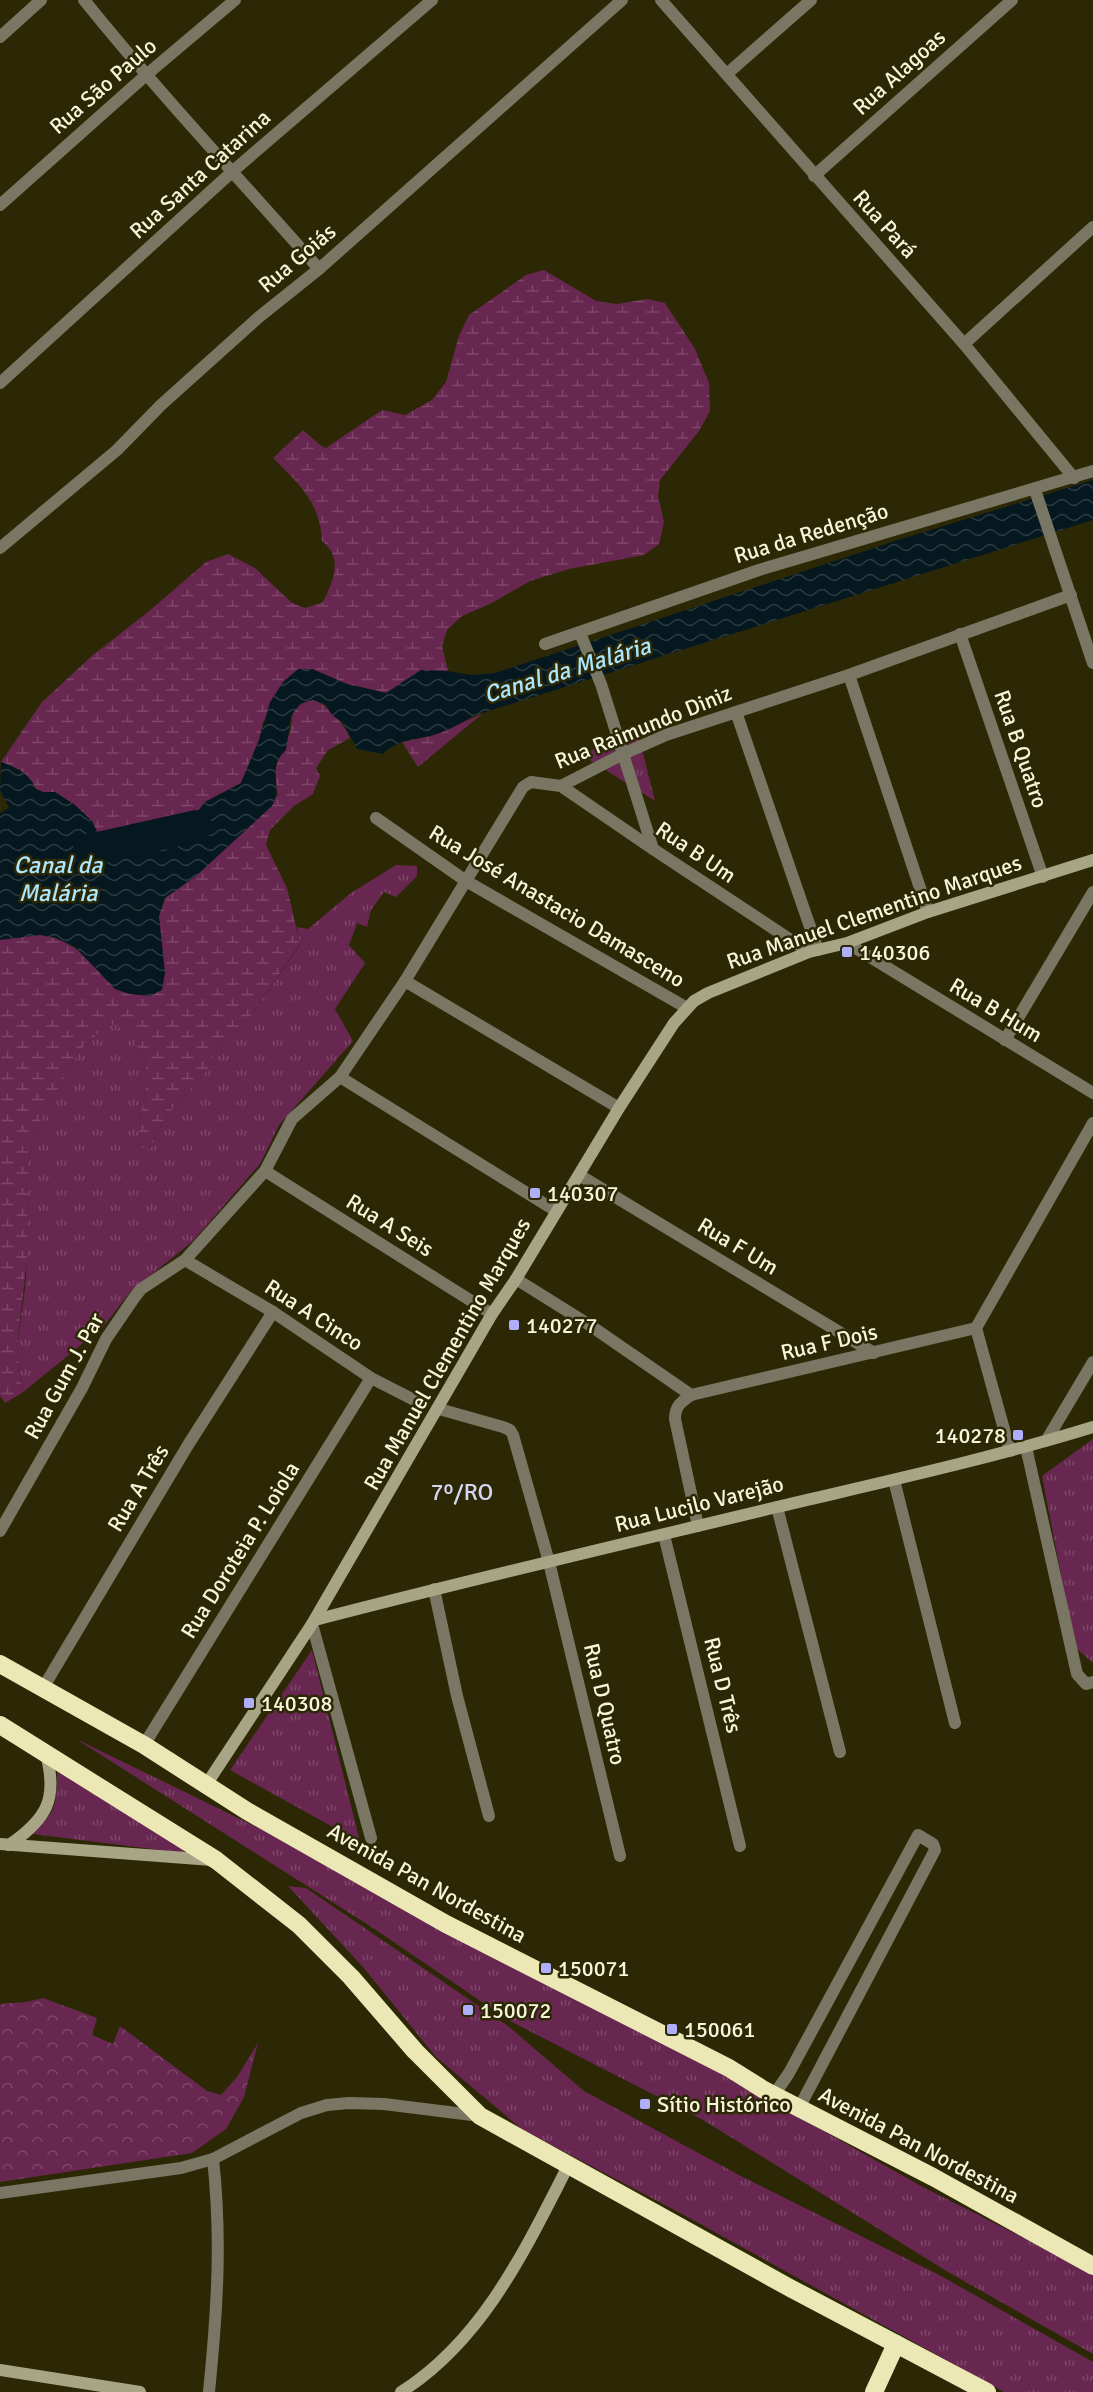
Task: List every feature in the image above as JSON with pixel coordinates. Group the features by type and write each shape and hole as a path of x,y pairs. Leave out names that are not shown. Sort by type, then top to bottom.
{"highway":[{"name":"Avenida Pan Nordestina","path":"0,1664 144,1745 206,1785 446,1924 729,2068 774,2095 933,2177 1093,2266"},
{"path":"0,1725 216,1860 299,1924 351,1977 415,2051 480,2116 568,2166 987,2392"},
{"path":"874,2392 896,2344"}],"street":[{"path":"0,37 41,0"},
{"path":"84,0 145,76 319,269"},
{"name":"Rua São Paulo","path":"0,205 145,76 235,0"},
{"name":"Rua Santa Catarina","path":"0,383 233,171 432,0"},
{"name":"Rua Goiás","path":"0,548 117,450 161,405 319,269 622,0"},
{"name":"Rua Pará","path":"661,0 728,73 814,176 963,344 1074,478"},
{"path":"728,73 811,0"},
{"name":"Rua Alagoas","path":"814,176 1012,0"},
{"path":"963,344 1093,227"},
{"name":"Rua da Redenção","path":"545,644 582,636 759,570 1093,471"},
{"path":"1035,490 1093,662"},
{"name":"Rua Raimundo Diniz","path":"185,1260 265,1171 292,1119 340,1077 405,981 523,787 531,782 561,786 666,735 849,675 1071,595"},
{"name":"Rua B Quatro","path":"960,634 1043,877"},
{"path":"582,636 602,684 653,849"},
{"path":"849,675 928,912"},
{"path":"736,712 814,951"},
{"name":"Rua B Um","path":"561,786 653,849 814,951"},
{"name":"Rua José Anastacio Damasceno","path":"376,818 466,881 687,1008"},
{"name":"Rua Manuel Clementino Marques","path":"206,1785 314,1622 492,1314 516,1280 619,1108 687,1008 708,993 814,951 847,943 928,912 1093,860"},
{"path":"1005,1041 1093,892"},
{"name":"Rua B Hum","path":"847,943 1093,1093"},
{"path":"405,981 619,1108"},
{"path":"340,1077 556,1211"},
{"path":"1010,1451 976,1328 1093,1123"},
{"name":"Rua A Seis","path":"265,1171 492,1314"},
{"name":"Rua F Um","path":"579,1175 874,1353"},
{"name":"Rua A Cinco","path":"185,1260 273,1312 371,1378 422,1404"},
{"name":"Rua Gum J. Par","path":"0,1531 82,1388 106,1339 141,1289 185,1260"},
{"path":"516,1280 598,1330 691,1395 677,1406 675,1419 698,1526"},
{"name":"Rua A Três","path":"43,1688 183,1454 273,1312"},
{"name":"Rua F Dois","path":"691,1395 976,1328"},
{"path":"1046,1441 1093,1362"},
{"name":"Rua Doroteia P. Loiola","path":"144,1745 371,1378"},
{"name":"Rua D Quatro","path":"439,1409 503,1427 512,1432 549,1562 620,1856"},
{"name":"Rua Lucilo Varejão","path":"314,1622 434,1589 1026,1447 1093,1427"},
{"path":"1026,1447 1077,1674 1086,1684 1093,1682"},
{"path":"894,1480 955,1723"},
{"path":"777,1507 840,1752"},
{"name":"Rua D Três","path":"664,1535 740,1846"},
{"path":"434,1589 457,1696 489,1816"},
{"path":"314,1622 371,1838"},
{"path":"4,1845 36,1823 44,1814 51,1789 46,1754"},
{"path":"774,2095 789,2073 918,1835 933,1844 935,1850 799,2108"},
{"path":"4,1845 216,1860"},
{"path":"0,2193 181,2168 213,2159 301,2113 327,2105 384,2104 480,2116"},
{"path":"209,2392 218,2304 220,2245 213,2159"},
{"path":"401,2392 448,2357 481,2317 522,2257 568,2166"},
{"path":"0,2370 140,2392"}],"green space":[{"path":"544,270 596,301 617,304 647,299 665,303 695,349 709,383 710,411 699,431 660,480 658,496 664,522 659,544 644,555 569,569 530,581 492,603 462,616 447,630 442,646 448,671 424,675 387,693 347,684 312,669 263,722 259,740 241,783 205,802 194,816 160,827 151,841 146,844 140,844 124,836 110,835 100,838 92,821 75,805 55,792 43,792 36,789 22,772 1,762 42,702 93,655 206,562 228,554 255,568 292,603 305,608 323,602 335,570 333,555 322,541 317,515 312,504 299,485 273,458 303,430 326,448 382,410 405,415 432,400 446,382 459,336 469,315 526,275"},
{"path":"313,700 325,706 335,715 350,738 328,750 316,768 320,776 313,794 294,806 270,830 266,845 287,888 300,944 243,1027 218,1047 209,1068 165,1117 150,1150 140,1147 139,1120 146,1091 146,1067 130,1030 109,1024 80,1050 33,1133 28,1165 27,1259 17,1346 22,1393 5,1403 0,1396 0,940 37,935 53,937 83,954 115,989 160,936 159,916 165,898 278,795 276,770 290,731 294,710"},
{"path":"482,714 418,767 402,742 431,736"},
{"path":"638,734 655,801 580,754"},
{"path":"396,865 417,866 417,876 396,897 384,892 371,910 367,927 357,923 349,945 365,963 335,1009 353,1041 279,1125 260,1164 193,1241 130,1292 103,1327 22,1393 17,1346 26,1281 28,1165 33,1133 80,1050 109,1024 130,1030 146,1067 146,1091 139,1120 150,1150 165,1117 209,1068 218,1047 243,1027 300,945 297,927 308,929 351,893"},
{"path":"1093,1439 1093,1663 1075,1647 1042,1476"},
{"path":"312,1650 360,1842 230,1770"},
{"path":"76,1739 267,1832 671,2045 921,2186 1093,2273 1093,2354 948,2272 703,2120 510,2021 370,1926"},
{"path":"57,1766 184,1847 184,1853 25,1833 44,1821 54,1807"},
{"path":"288,1886 306,1888 508,2026 584,2091 739,2175 941,2276 1093,2362 1093,2392 1004,2392 684,2215 523,2130 436,2057 363,1967"},
{"path":"43,1998 97,2018 92,2035 113,2044 120,2026 207,2091 221,2095 237,2077 258,2043 244,2097 226,2129 192,2153 0,2182 0,2004"}],"water":[{"name":"Canal da Malária","path":"1093,480 1093,520 473,716 442,732 399,743 383,754 357,749 343,723 332,715 325,704 313,700 301,703 291,716 286,750 277,764 276,791 272,806 196,876 165,898 159,916 165,973 162,990 150,996 129,994 115,989 75,947 56,938 40,935 0,940 0,813 9,808 0,790 1,762 22,772 36,789 43,792 55,792 75,805 92,821 100,838 115,834 140,844 146,844 151,841 163,818 178,820 194,816 205,802 241,783 259,740 270,702 283,682 298,669 312,669 347,684 386,693 421,670 472,675 495,673 898,540"}],"waterway":[{"name":"Canal da Malária","path":"89,850 196,826"}],"place":[{"name":"140306","path":"847,952"},
{"name":"140307","path":"535,1193"},
{"name":"140277","path":"514,1325"},
{"name":"140278","path":"1018,1435"},
{"name":"140308","path":"249,1703"},
{"name":"150071","path":"546,1968"},
{"name":"150072","path":"468,2010"},
{"name":"150061","path":"672,2029"},
{"name":"Sítio Histórico","path":"645,2104"}],"district":[{"name":"7º/RO","path":"462,1492"}]}
